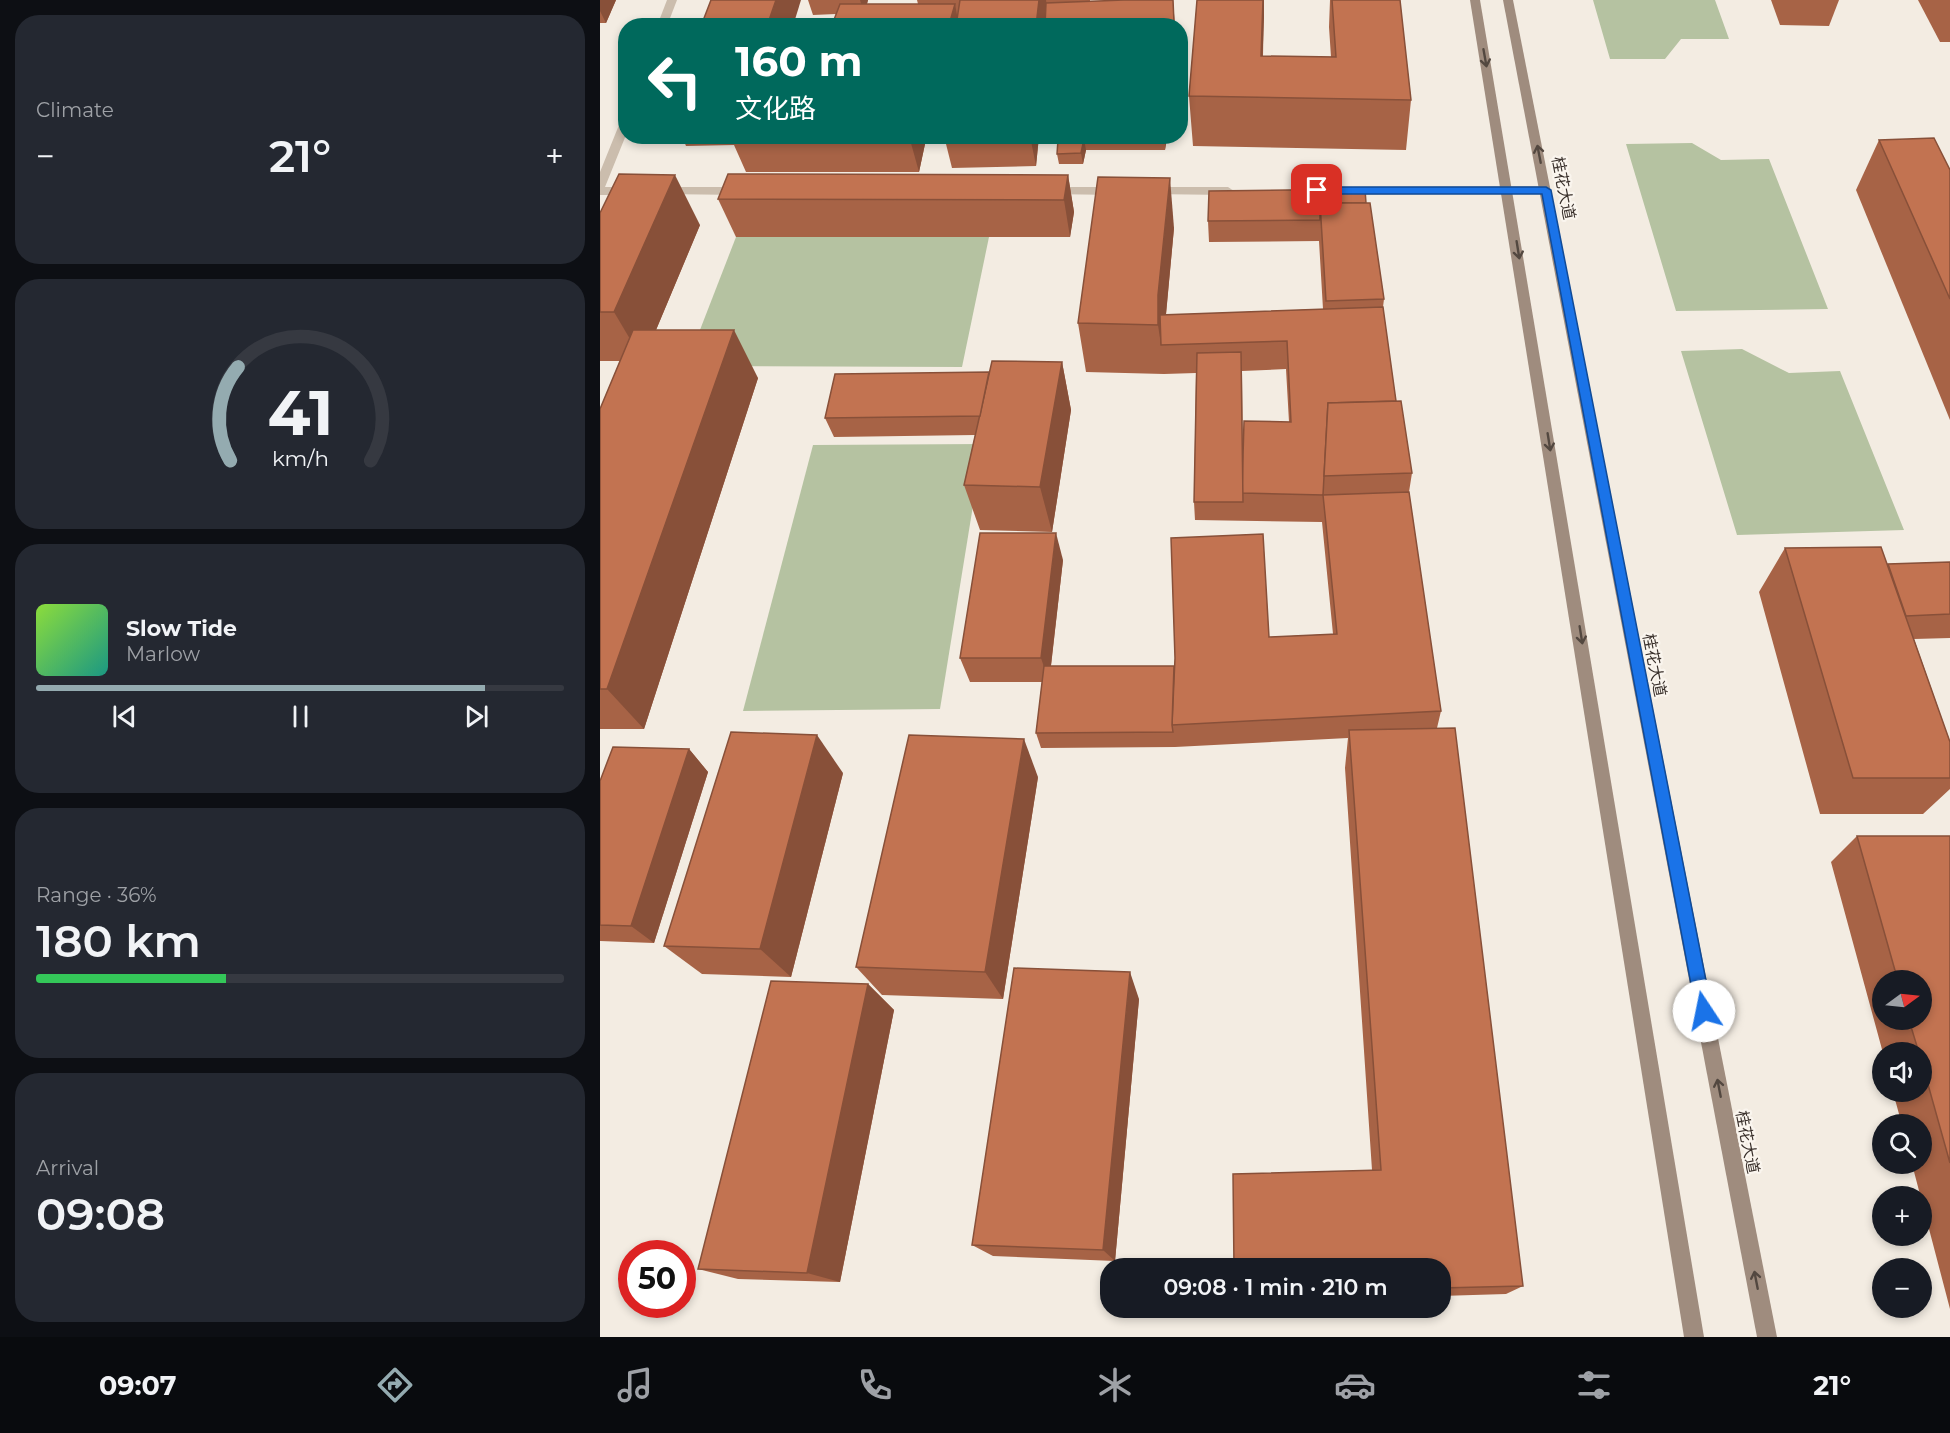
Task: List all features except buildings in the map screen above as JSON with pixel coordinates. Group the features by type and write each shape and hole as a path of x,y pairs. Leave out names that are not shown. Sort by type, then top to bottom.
{"main road":[{"path":"1475,0 1508,190 1694,1337"},
{"name":"桂花大道","path":"1508,0 1767,1337"}],"street":[{"path":"665,18 672,0"},
{"path":"600,186 618,140"},
{"path":"1329,190 1546,190"},
{"path":"600,191 755,191"},
{"path":"1042,191 1245,191"}],"green space":[{"path":"1593,0 1715,0 1729,39 1681,39 1665,59 1610,59"},
{"path":"1692,143 1721,160 1769,159 1828,309 1676,311 1626,144"},
{"path":"736,237 989,237 962,367 686,366"},
{"path":"1742,349 1789,373 1840,371 1904,530 1737,535 1681,351"},
{"path":"983,444 940,709 743,711 813,445"}],"route":[{"path":"1317,190 1546,190 1704,1011"}]}
